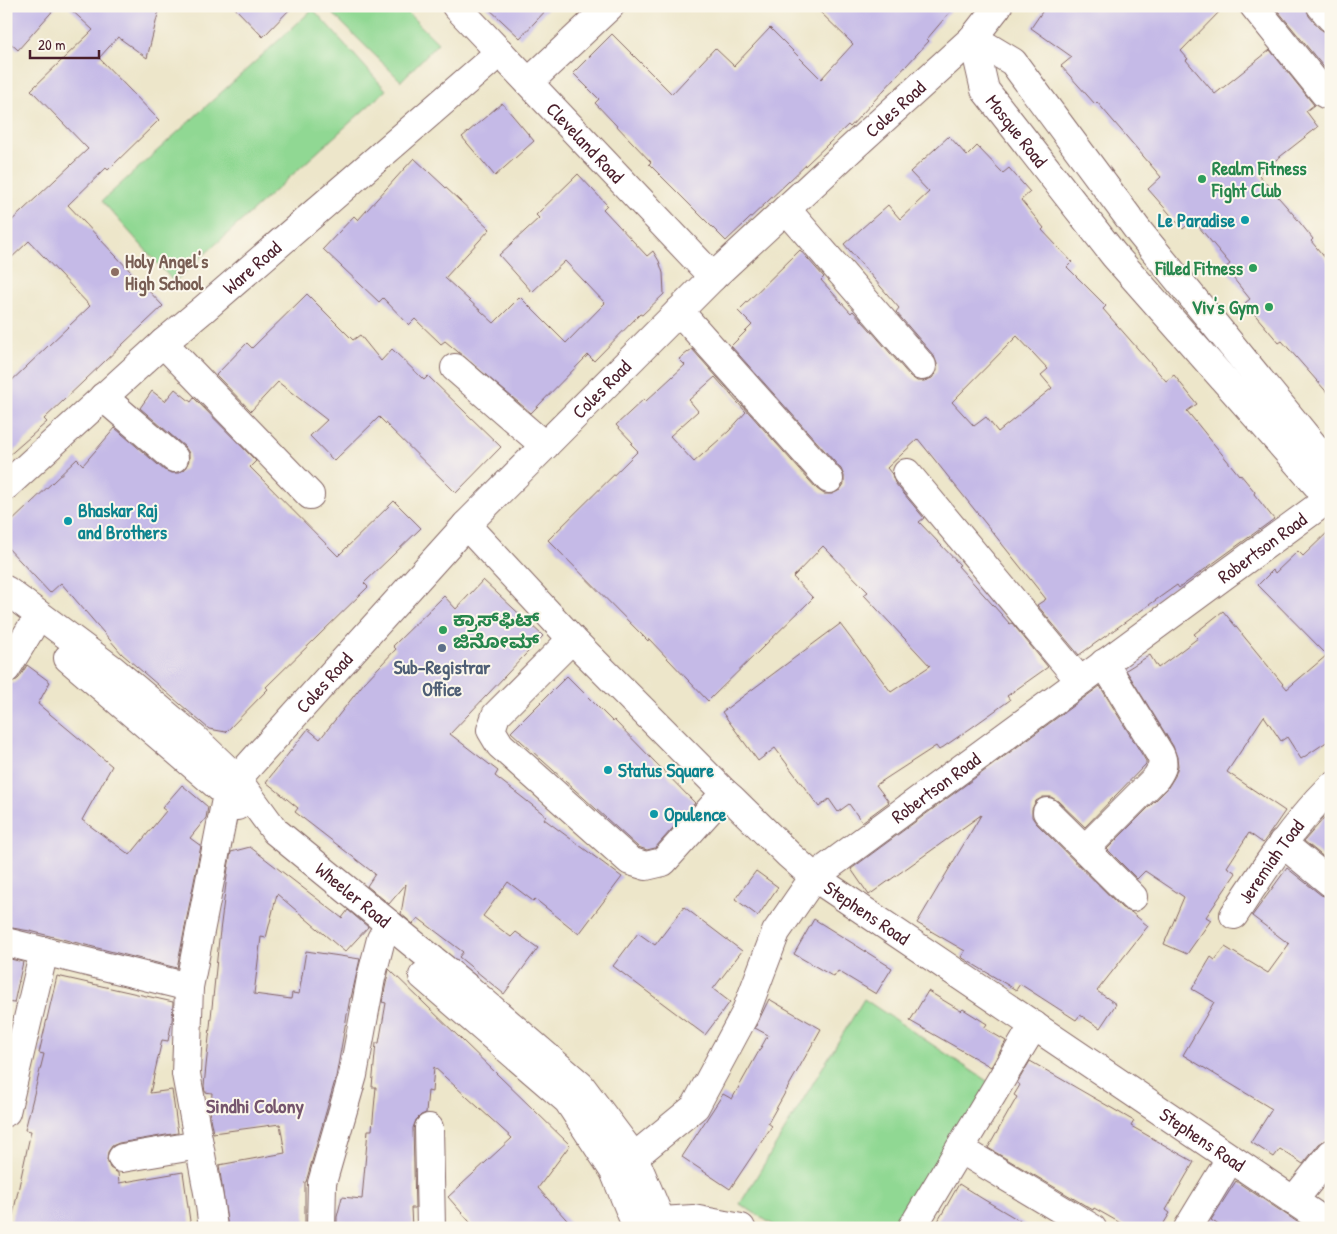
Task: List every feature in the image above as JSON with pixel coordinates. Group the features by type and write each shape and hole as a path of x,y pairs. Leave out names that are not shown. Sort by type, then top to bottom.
{"street":[{"path":"525,77 582,6"},
{"path":"525,77 610,6"},
{"name":"Coles Road","path":"232,787 466,525 713,277 972,38 998,6"},
{"path":"1254,6 1325,94 1331,96"},
{"path":"1321,6 1331,18"},
{"name":"Cleveland Road","path":"464,9 500,52 713,277"},
{"name":"Mosque Road","path":"972,38 1013,62 1140,233 1331,467"},
{"name":"Mosque Road","path":"972,38 985,90 1114,255 1330,499"},
{"name":"Ware Road","path":"6,486 163,342 205,308 500,52"},
{"path":"786,209 922,366"},
{"path":"679,311 829,479"},
{"path":"163,342 310,495"},
{"path":"455,368 545,446"},
{"path":"103,397 174,458"},
{"path":"907,473 1080,681"},
{"name":"Robertson Road","path":"634,1157 695,1107 745,1014 776,932 814,877 1330,499"},
{"name":"Stephens Road","path":"466,525 572,639 725,793 814,877 1331,1226"},
{"name":"Wheeler Road","path":"6,590 112,669 195,738 232,787 263,840 332,901 385,932 464,998 581,1086 634,1157 666,1225"},
{"name":"Wheeler Road","path":"6,614 74,662 232,787"},
{"path":"6,669 30,630"},
{"path":"572,639 496,715 490,730 500,745 630,861 646,866 663,862 725,793"},
{"path":"1085,849 1156,778 1162,770 1164,762 1104,664"},
{"path":"213,1228 186,1074 189,987 232,787"},
{"name":"Jeremiah Toad","path":"1234,915 1282,843 1308,811 1331,787"},
{"path":"1046,812 1133,897"},
{"path":"1282,843 1331,884"},
{"path":"321,1228 322,1183 353,1075 370,978 385,932"},
{"path":"6,942 189,987"},
{"path":"6,1112 44,951"},
{"name":"Wheeler Road","path":"464,998 568,1101 614,1171 666,1225"},
{"path":"912,1228 1034,1025"},
{"path":"429,1128 431,1228"},
{"path":"122,1158 199,1145"},
{"path":"960,1150 1092,1228"},
{"path":"1293,1200 1331,1154"},
{"path":"1188,1228 1230,1159"},
{"path":"666,1225 739,1227"}],"green space":[{"path":"333,6 401,6 438,43 401,81 329,10"},
{"path":"313,9 386,90 174,282 102,201"},
{"path":"864,999 993,1085 905,1228 778,1228 740,1204"}],"building":[{"path":"6,6 57,6 18,50 6,39"},
{"path":"67,6 160,6 147,58 118,37 99,58 159,120 108,170 106,168 68,205 163,306 44,419 47,422 6,458 6,386 90,306 29,241 6,263 6,226 88,149 31,90 93,30"},
{"path":"233,6 293,6 263,37"},
{"path":"486,6 550,6 520,38"},
{"path":"814,6 955,6 927,39 929,41 850,127 848,125 726,241 649,164 651,162 595,103 599,99 573,73 612,34 672,94 715,48 734,66 770,28 821,79 853,44"},
{"path":"1046,6 1225,6 1181,51 1188,59 1186,60 1215,94 1270,50 1314,105 1306,111 1318,127 1258,174 1293,214 1313,239 1311,241 1331,265 1331,397 1282,341 1279,343 1245,303 1250,299 1225,268 1230,264 1193,220 1183,229 1148,189 1161,177 1097,102 1095,104 1061,66 1072,57 1031,28"},
{"path":"1274,6 1306,6 1309,16 1319,28 1331,33 1331,76"},
{"path":"502,103 534,141 495,176 462,137"},
{"path":"949,136 967,156 977,146 1003,173 1009,168 1030,192 1021,200 1044,228 1042,230 1072,262 1067,267 1106,306 1103,309 1166,381 1174,375 1197,404 1187,411 1255,492 1254,494 1274,519 1179,588 1177,585 1079,655 1037,605 1046,599 918,439 887,468 892,474 895,483 924,518 919,522 960,565 958,566 1010,624 1012,623 1048,667 1007,696 1010,700 939,750 936,746 876,785 889,802 862,822 849,804 838,812 829,799 819,807 775,748 758,761 722,712 840,624 891,692 930,666 864,595 868,592 823,546 793,577 813,598 708,701 649,639 648,641 548,540 638,451 616,425 644,399 646,401 685,365 679,359 692,349 817,489 824,494 832,494 840,490 844,484 844,476 841,469 731,346 752,325 738,311 800,250 824,277 821,280 851,313 853,311 910,376 917,381 932,378 937,371 934,356 896,312 899,308 844,244 888,205 900,219 929,192 910,172","holes":["1017,336 1048,369 1041,375 1052,388 998,432 986,417 974,426 952,402","715,377 746,412 729,431 694,462 670,436 698,411 689,400"]},
{"path":"414,158 490,229 445,278 494,323 520,297 566,343 605,303 565,261 532,292 499,255 539,218 536,215 578,174 607,205 603,209 647,256 653,251 663,273 664,294 642,315 640,314 594,361 588,355 531,413 445,341 441,344 415,319 409,325 383,298 379,302 323,249 354,216 358,220"},
{"path":"307,294 353,340 360,335 381,361 392,349 424,380 428,376 501,447 456,493 379,417 334,461 310,436 327,420 278,382 251,411 216,375 247,343 252,348"},
{"path":"175,389 191,402 194,398 256,461 250,467 338,556 394,501 421,528 364,583 368,587 266,687 268,689 226,732 209,729 122,654 61,583 50,593 6,546 6,527 77,459 83,465 115,428 164,470 179,473 185,469 189,460 189,453 185,447 140,408 152,391 165,401"},
{"path":"1331,529 1331,739 1301,759 1287,737 1281,741 1264,716 1227,772 1285,811 1263,843 1249,833 1227,867 1236,873 1206,917 1211,920 1187,954 1164,944 1184,897 1145,871 1137,879 1107,849 1167,789 1175,776 1178,766 1173,746 1126,670 1150,655 1158,668 1198,638 1194,634 1223,611 1287,689 1327,655 1258,585 1273,570 1275,573 1298,551 1303,556"},
{"path":"483,580 543,636 450,734 498,771 495,776 546,816 544,819 622,877 579,934 535,899 533,901 508,882 483,916 511,937 516,932 538,948 504,994 459,957 463,952 418,918 413,924 401,914 406,884 389,904 367,886 375,874 295,812 298,808 266,782 308,729 320,739 364,683 396,649 393,646 444,596 456,609"},
{"path":"27,665 50,682 38,704 112,766 82,820 130,855 166,811 162,808 182,785 208,807 206,818 190,838 201,846 177,968 30,931 6,927 6,685 19,678"},
{"path":"567,676 613,722 614,720 695,803 655,848 647,850 638,847 511,732"},
{"path":"1100,686 1146,761 1146,764 1085,827 1058,801 1051,797 1043,797 1036,801 1032,809 1032,817 1122,908 1131,912 1148,926 1097,991 1116,1004 1100,1028 1080,1015 1076,1020 1020,984 1016,990 961,957 965,951 917,923 981,815 869,895 851,869"},
{"path":"1331,810 1331,863 1304,841"},
{"path":"250,847 342,918 348,910 368,927 345,952 277,894 266,938 261,937 254,994 291,999 292,993 299,994 306,951 360,959 350,998 336,1077 305,1182 305,1228 228,1228 219,1165 285,1153 280,1124 213,1133 210,1118 212,1093 205,1092 204,1086 219,939 231,852"},
{"path":"1287,868 1321,895 1331,898 1331,1139 1319,1144 1303,1164 1280,1149 1274,1157 1251,1142 1272,1109 1183,1055 1214,1002 1192,989 1211,957 1215,960 1225,947 1268,973 1289,944 1252,916"},
{"path":"756,871 778,887 758,916 735,899"},
{"path":"684,907 742,951 713,989 730,1002 705,1035 613,966 638,933 655,945"},
{"path":"814,919 892,968 876,994 838,971 834,977 794,954"},
{"path":"6,958 23,962 14,1003 6,1002"},
{"path":"389,969 570,1145 538,1188 574,1228 475,1228 448,1197 512,1138 434,1067 432,1092 428,1091 426,1113 416,1120 413,1128 415,1208 411,1208 412,1228 337,1228 337,1217 342,1197 362,1199 368,1130 372,1130 376,1087 372,1087 376,1043 379,1043 386,1003 382,1002"},
{"path":"57,976 173,1002 168,1041 162,1040 150,1093 172,1090 178,1133 119,1143 112,1146 108,1152 107,1160 110,1168 118,1173 119,1183 183,1172 191,1228 132,1228 132,1225 103,1228 10,1228 31,1131 25,1130 44,1054 39,1053"},
{"path":"928,991 987,1024 984,1028 1006,1041 991,1067 910,1021"},
{"path":"769,999 821,1029 768,1123 772,1126 730,1189 682,1157 723,1094 732,1099 768,1035 755,1028"},
{"path":"1030,1061 1134,1121 1131,1126 1194,1162 1166,1210 1170,1213 1161,1228 1129,1228 1094,1208 1093,1210 988,1148 1017,1097 1014,1095 1020,1085 1017,1083"},
{"path":"1236,1181 1306,1228 1223,1228 1211,1220"},
{"path":"959,1184 983,1199 1032,1228 934,1228"}],"place":[{"name":"Realm Fitness Fight Club","path":"1202,179"},
{"name":"Le Paradise","path":"1245,220"},
{"name":"Filled Fitness","path":"1253,268"},
{"name":"Holy Angel's High School","path":"115,272"},
{"name":"Viv's Gym","path":"1269,307"},
{"name":"Bhaskar Raj and Brothers","path":"68,521"},
{"name":"ಕ್ರಾಸ್‌ಫಿಟ್ ಜಿನೋಮ್","path":"443,630"},
{"name":"Sub-Registrar Office","path":"442,648"},
{"name":"Status Square","path":"608,770"},
{"name":"Opulence","path":"654,814"}],"district":[{"name":"Sindhi Colony","path":"255,1105"}]}
